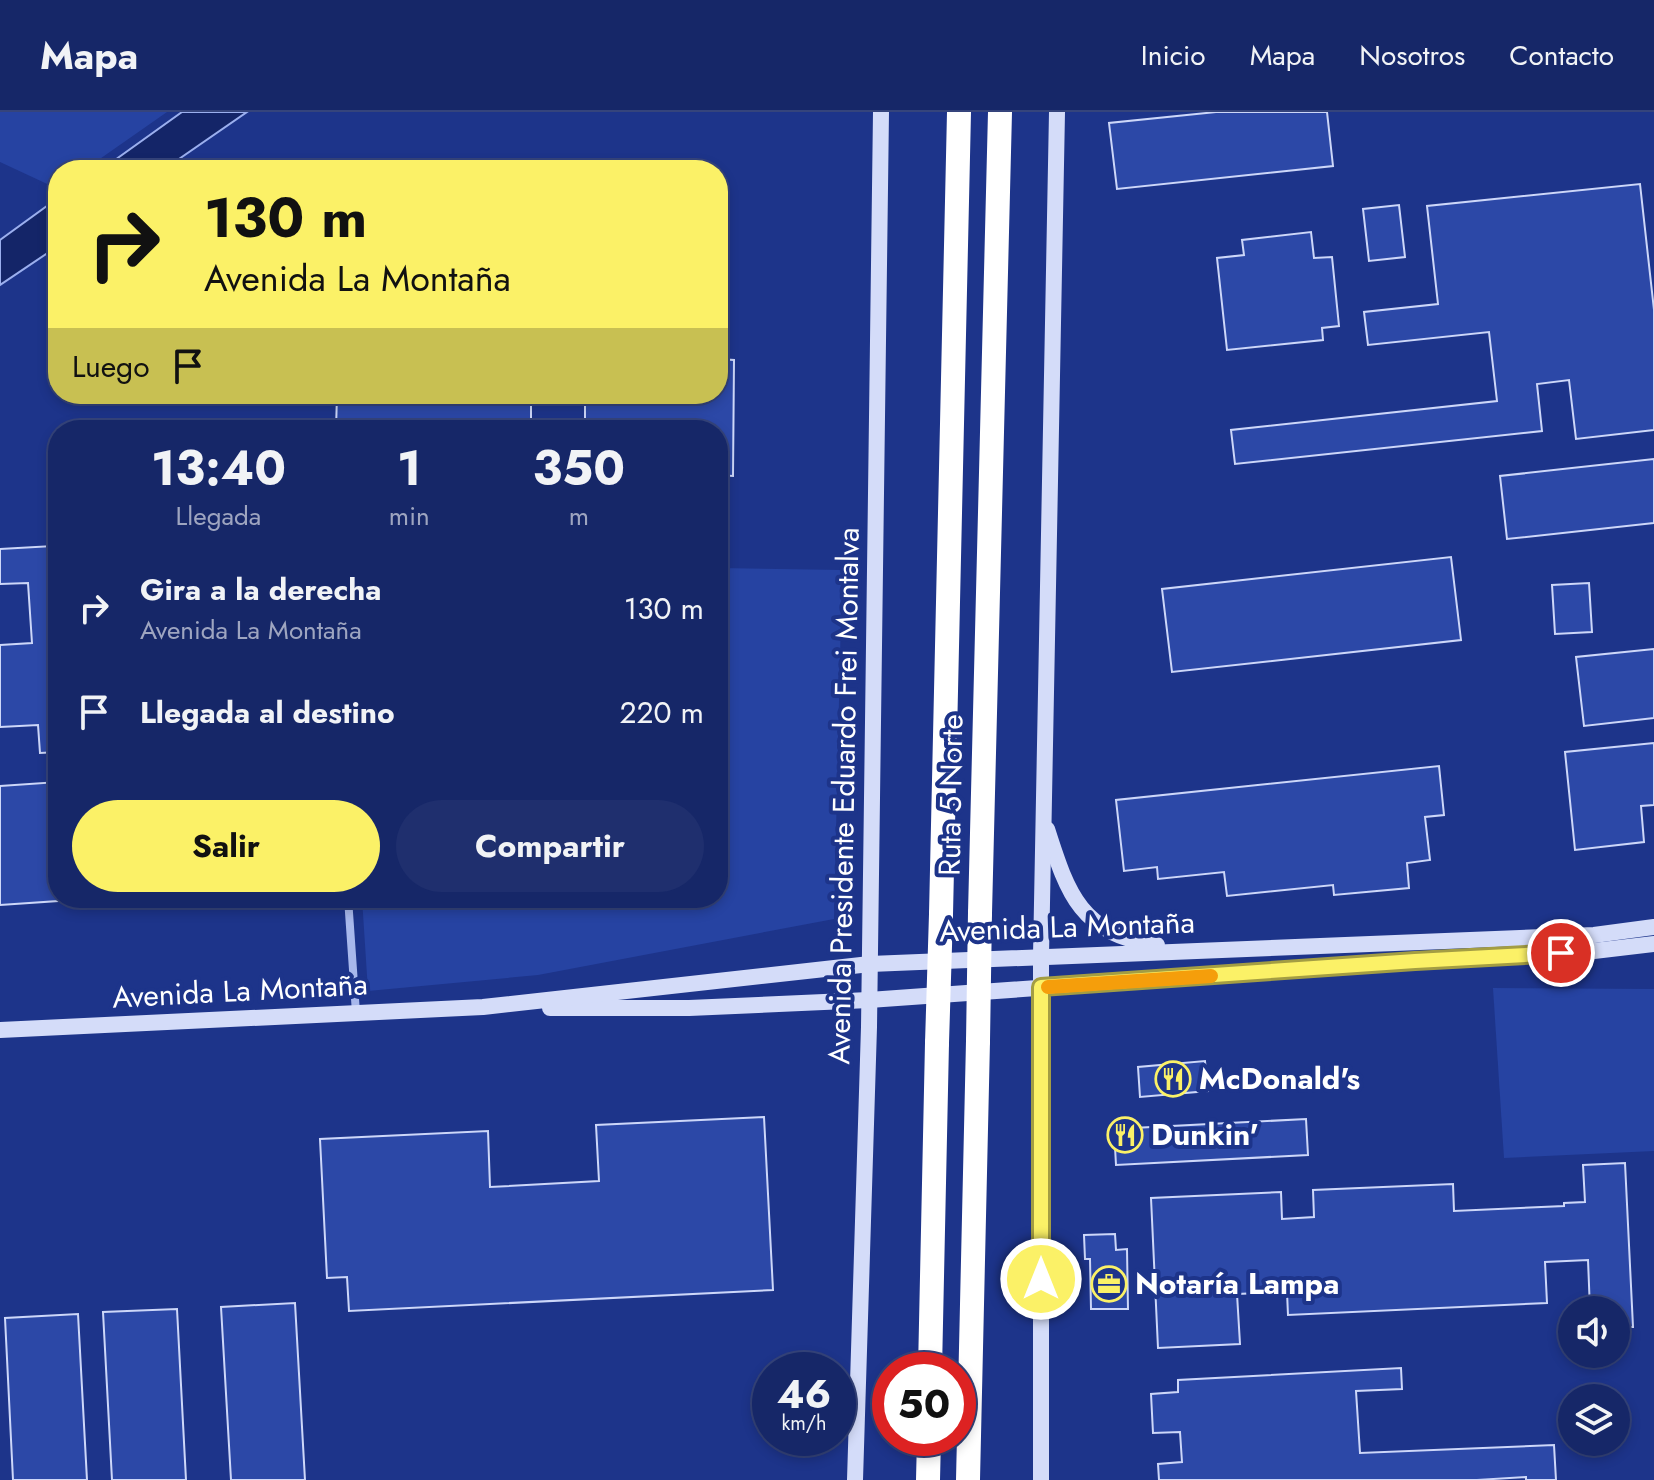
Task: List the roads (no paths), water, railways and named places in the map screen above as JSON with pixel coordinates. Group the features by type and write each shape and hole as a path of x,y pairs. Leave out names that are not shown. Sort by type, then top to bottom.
{"highway":[{"name":"Ruta 5 Norte","path":"930,1352 959,112"},
{"name":"Ruta 5 Norte","path":"968,1480 1000,112"},
{"path":"928,1480 929,1456"}],"main road":[{"name":"Avenida Presidente Eduardo Frei Montalva","path":"855,1480 870,964 881,112"},
{"path":"1041,1480 1041,956 1057,112"},
{"path":"1044,817 1071,895 1097,923 1136,941 1198,950"},
{"name":"Avenida La Montaña","path":"483,1007 870,964 1594,935 1654,927"},
{"name":"Avenida La Montaña","path":"0,1030 483,1007 631,1009 869,1000 1415,961 1577,953 1654,944"}],"street":[{"path":"349,908 356,1013"}],"place":[{"name":"McDonald's","path":"1173,1079"},
{"name":"Dunkin'","path":"1125,1135"},
{"name":"Notaría Lampa","path":"1109,1284"}]}
